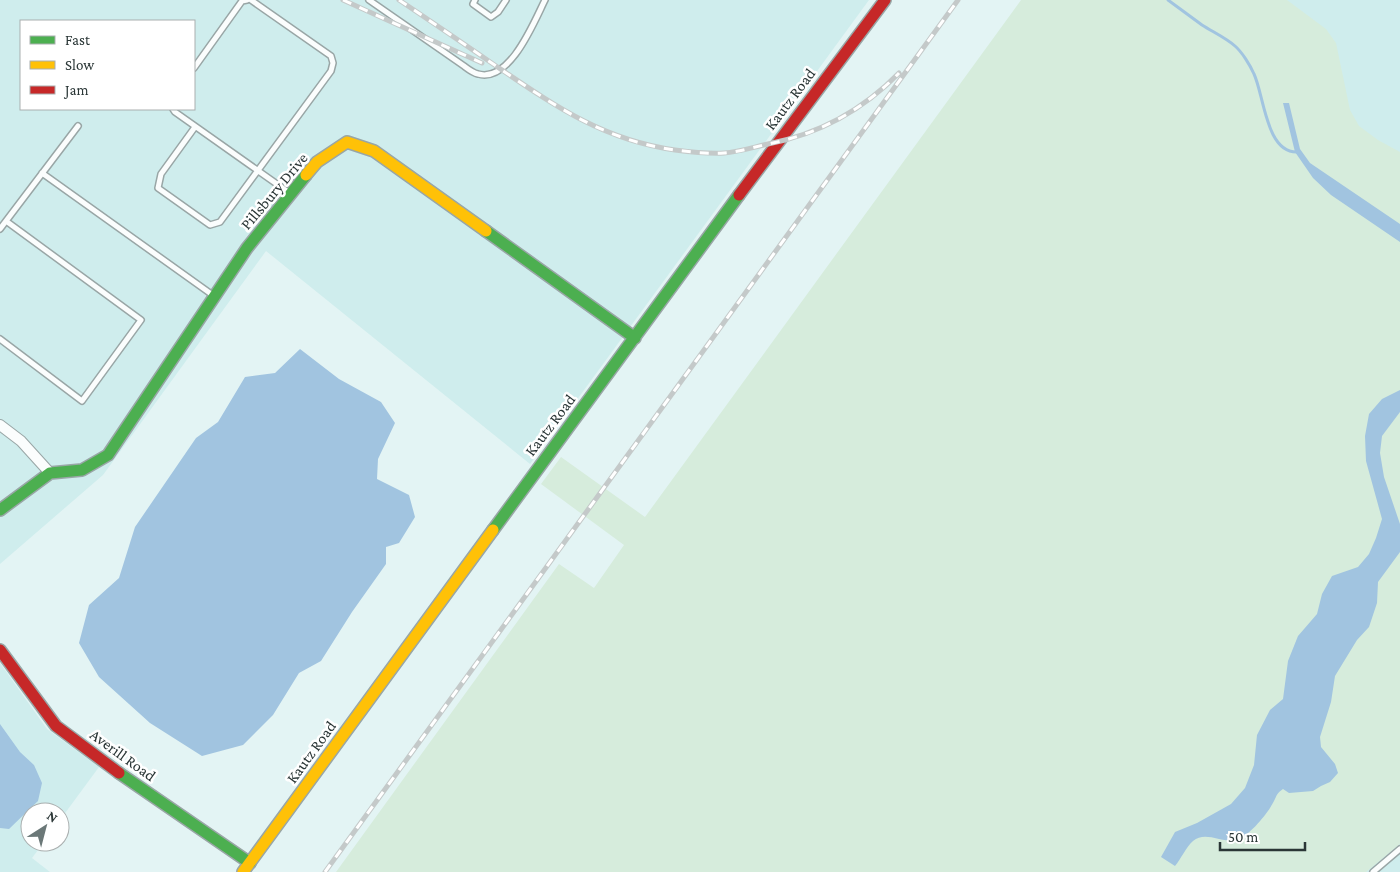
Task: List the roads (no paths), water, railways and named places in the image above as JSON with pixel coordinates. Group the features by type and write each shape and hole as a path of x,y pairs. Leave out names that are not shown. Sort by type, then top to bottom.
{"street":[{"name":"Kautz Road","path":"247,868 635,338 886,0"},
{"name":"Pillsbury Drive","path":"50,473 82,470 108,455 247,248 317,162 347,142 374,151 635,338"},
{"path":"0,425 21,441 50,473 0,510"},
{"name":"Averill Road","path":"0,650 56,726 247,868"}],"lane":[{"path":"195,67 242,1 247,0"},
{"path":"196,126 161,174 158,188 210,224 216,224 220,222 258,171 330,71 333,64 331,56 252,0"},
{"path":"369,0 479,75 498,71 515,56 545,0"},
{"path":"475,0 473,4 491,17 498,12 506,0"},
{"path":"174,110 291,194"},
{"path":"0,229 78,126"},
{"path":"42,173 215,296"},
{"path":"0,339 82,401 141,320 6,221"},
{"path":"1373,872 1400,849"}],"water":[{"path":"1283,103 1289,103 1300,149 1310,163 1400,224 1400,242 1331,195 1313,178 1295,152"},
{"path":"300,349 339,379 381,402 395,423 378,459 377,479 409,495 415,517 399,543 386,547 386,564 352,612 321,661 299,673 273,715 243,745 202,756 150,723 99,677 79,643 89,605 119,578 135,527 196,438 218,422 245,377 275,373"},
{"path":"1400,390 1400,412 1382,436 1380,453 1384,477 1400,524 1400,552 1378,582 1377,603 1369,627 1357,640 1335,676 1331,702 1320,737 1321,747 1335,764 1338,773 1330,782 1313,791 1289,793 1283,789 1277,794 1271,806 1255,827 1241,838 1229,841 1210,837 1198,838 1190,844 1175,866 1161,857 1175,832 1197,823 1231,804 1245,788 1254,765 1257,735 1270,710 1283,699 1288,661 1298,636 1317,614 1322,594 1332,576 1358,567 1369,554 1382,519 1366,461 1365,436 1369,414 1382,399"},
{"path":"0,724 20,752 34,765 42,783 38,801 20,802 20,818 9,829 0,828"}],"waterway":[{"path":"1168,0 1235,46 1254,74 1273,134 1279,144 1287,150 1298,152"}],"railway":[{"path":"343,0 482,63"},
{"path":"399,0 560,108 602,130 649,145 675,150 706,153 741,151 805,134 839,119 855,109 871,98 899,73"},
{"path":"325,872 958,0"}]}
